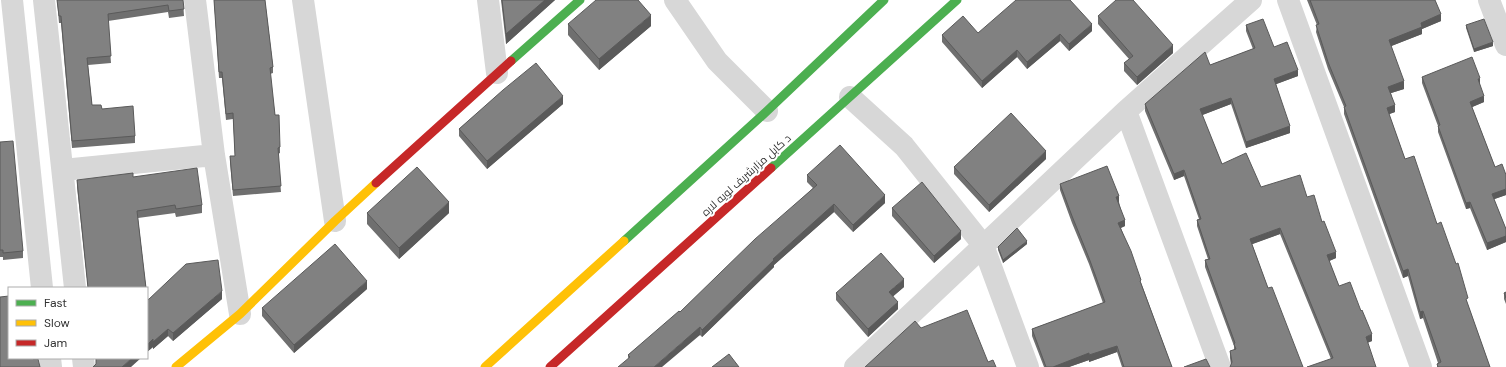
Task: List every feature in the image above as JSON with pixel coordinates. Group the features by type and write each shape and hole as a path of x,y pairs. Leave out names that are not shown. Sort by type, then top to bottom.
{"main road":[{"path":"176,367 240,314 335,221 497,73 580,0"},
{"path":"485,367 767,111 884,0"},
{"name":"د کابل مزارشریف لویه لاره","path":"550,367 957,0"}],"street":[{"path":"12,0 42,287"},
{"path":"44,0 75,287"},
{"path":"195,0 214,156 240,314"},
{"path":"303,0 335,221"},
{"path":"488,0 497,73"},
{"path":"675,0 717,61 767,111"},
{"path":"855,367 1126,111 1251,0"},
{"path":"1288,0 1421,367"},
{"path":"1489,0 1506,45"},
{"path":"850,97 904,146 984,245 1028,367"},
{"path":"1126,111 1220,367"},
{"path":"63,170 214,156"}],"building":[{"path":"57,0 183,0 184,9 169,11 168,5 108,14 111,56 87,58 92,105 101,105 102,109 133,106 135,136 72,141 61,16 59,16"},
{"path":"214,0 265,0 273,67 270,68 275,115 279,115 280,147 278,148 281,186 233,190 230,156 235,156 233,113 226,114 222,72 219,72"},
{"path":"502,0 545,0 506,34"},
{"path":"596,0 638,0 651,15 599,59 568,24"},
{"path":"1016,0 1070,0 1092,24 1069,44 1060,34 1027,62 1017,50 982,81 942,35 963,16 978,33"},
{"path":"1116,0 1133,0 1173,45 1137,77 1124,63 1133,56 1098,16"},
{"path":"1310,0 1435,0 1441,14 1421,23 1422,27 1389,40 1404,81 1388,87 1395,105 1387,108 1405,159 1414,156 1437,224 1441,222 1456,264 1458,263 1468,298 1466,299 1490,367 1438,367 1437,364 1441,362 1423,311 1420,312 1408,269 1403,271 1344,107 1346,106 1328,62 1316,25 1319,24"},
{"path":"1263,19 1274,47 1287,42 1298,70 1274,79 1290,126 1246,142 1231,98 1200,109 1222,164 1246,153 1261,187 1300,175 1307,197 1314,195 1322,222 1324,221 1336,252 1327,255 1339,286 1350,282 1372,334 1366,337 1376,367 1307,367 1333,358 1280,228 1250,239 1268,288 1272,287 1303,367 1230,367 1232,362 1230,351 1236,349 1235,343 1205,260 1210,259 1197,220 1201,219 1184,170 1174,174 1145,104 1205,52 1210,65 1255,48 1246,25"},
{"path":"1484,19 1493,42 1474,49 1466,25"},
{"path":"1472,57 1480,78 1478,79 1484,96 1470,102 1495,167 1502,164 1506,175 1506,189 1492,194 1506,229 1506,236 1487,243 1470,202 1466,203 1422,77"},
{"path":"536,63 563,96 487,161 459,129"},
{"path":"1011,113 1046,151 989,205 954,167"},
{"path":"13,141 23,251 3,253 3,250 0,250 0,142"},
{"path":"840,145 885,195 853,225 834,204 773,259 774,260 702,330 700,327 654,367 618,367 630,357 628,355 679,311 680,312 755,239 817,185 807,175"},
{"path":"1107,166 1119,196 1116,197 1125,220 1118,223 1131,251 1141,280 1140,281 1172,367 1124,367 1117,346 1089,355 1089,353 1053,367 1046,367 1032,329 1105,302 1060,184"},
{"path":"417,167 449,202 399,248 367,213"},
{"path":"197,168 202,205 176,209 175,205 137,211 146,287 88,287 77,180 133,173 133,177"},
{"path":"922,182 961,231 934,256 892,208"},
{"path":"1017,228 1027,241 1003,260 998,247"},
{"path":"335,244 367,281 294,345 262,308"},
{"path":"881,253 904,279 889,292 898,302 868,329 836,293"},
{"path":"218,260 222,291 173,333 168,329 153,342 153,339 148,344 148,300 186,264"},
{"path":"8,296 8,359 38,359 40,367 0,367 0,297"},
{"path":"967,310 988,362 993,360 996,367 865,367 915,321 921,328"},
{"path":"729,354 739,367 712,367"},
{"path":"96,359 131,359 122,367 93,367 96,364"},
{"path":"1206,359 1210,367 1184,367"}],"traffic: fast":[{"path":"511,61 580,0"},
{"path":"624,241 767,111 884,0"},
{"path":"771,168 957,0"}],"traffic: slow":[{"path":"176,367 240,314 376,183"},
{"path":"485,367 624,241"}],"traffic: jam":[{"path":"376,183 511,61"},
{"path":"550,367 771,168"}]}
